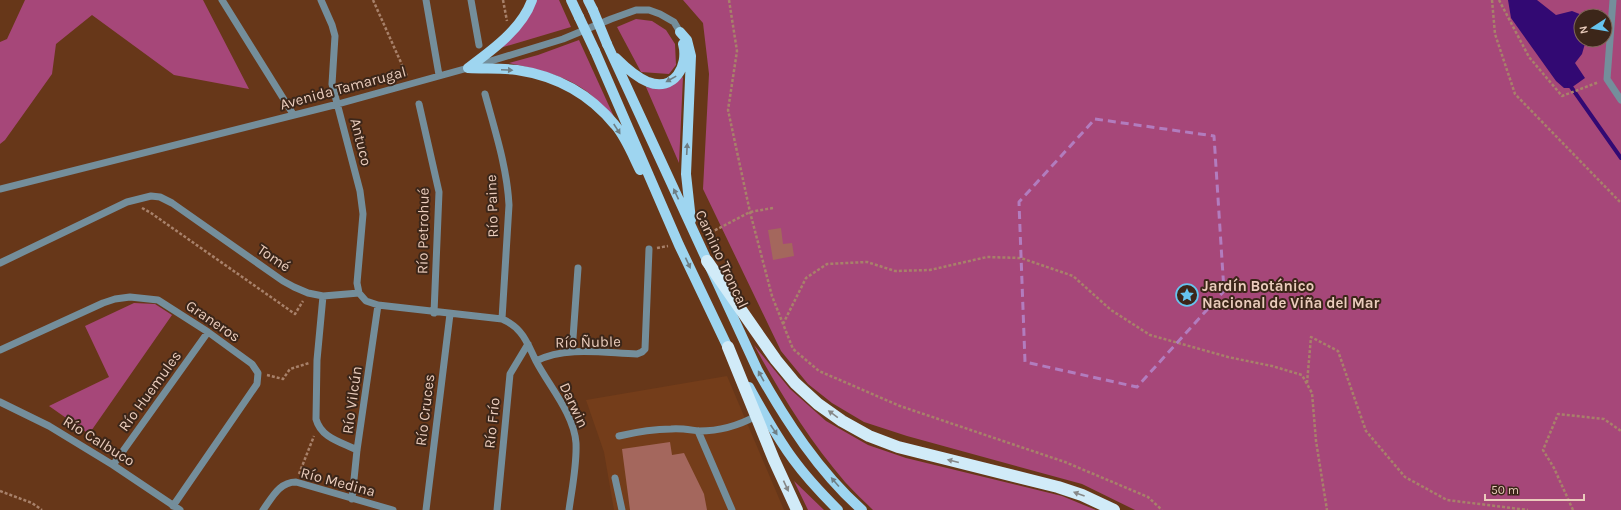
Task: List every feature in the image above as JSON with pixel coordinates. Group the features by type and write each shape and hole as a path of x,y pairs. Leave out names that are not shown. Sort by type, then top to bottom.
{"highway":[{"path":"707,261 776,360 790,377 818,404 842,421 869,436 898,448 1058,487 1082,495 1114,510"},
{"path":"728,347 797,510"}],"main road":[{"path":"468,68 499,44 524,15 532,0"},
{"path":"571,0 679,244 728,347 768,423 793,459 838,510"},
{"name":"Camino Troncal","path":"588,0 697,241 749,352 772,396 808,450 862,510"},
{"path":"608,47 627,69 648,82 657,84 674,79 682,68 684,49 680,32"},
{"path":"680,32 687,40 691,56 686,174 692,230"},
{"path":"468,68 516,70 546,77 570,86 590,98 616,126 672,227"}],"street":[{"path":"222,0 293,114"},
{"name":"Antuco","path":"321,0 335,36 332,80 360,191 363,214 357,283 359,293"},
{"path":"426,0 439,75"},
{"path":"471,0 479,45"},
{"path":"1613,0 1607,79 1621,100"},
{"name":"Avenida Tamarugal","path":"0,189 190,142 293,114 338,104 468,68 563,39 609,19 636,10 649,10 660,14 674,22 680,32"},
{"name":"Río Paine","path":"486,94 502,157 508,188 509,205 502,319"},
{"name":"Río Petrohué","path":"419,104 439,192 434,312"},
{"name":"Tomé","path":"0,263 127,202 151,196 160,197 172,203 282,281 308,293 323,296 359,293"},
{"name":"Río Ñuble","path":"536,361 547,356 572,352 637,354 642,352 645,349 649,249"},
{"path":"572,352 578,268"},
{"path":"359,293 366,300 378,306 502,319 511,323 520,332 528,344 536,361"},
{"path":"323,296 317,360 316,419 318,427 324,434 358,450"},
{"name":"Graneros","path":"0,350 103,303 115,299 130,297 158,300 208,332 252,364 258,372"},
{"name":"Río Vilcún","path":"352,500 378,306"},
{"name":"Río Cruces","path":"426,510 450,314"},
{"name":"Río Huemules","path":"113,465 208,332"},
{"name":"Río Frío","path":"497,510 510,374 528,344"},
{"name":"Darwin","path":"536,361 560,400 573,428 576,443 575,465 569,510"},
{"path":"176,508 257,384 258,372"},
{"name":"Río Calbuco","path":"1,401 49,426 113,465 176,508"},
{"path":"619,436 662,429 685,429 698,431 723,429 735,426 756,416"},
{"path":"698,431 732,510"},
{"path":"615,478 622,510"},
{"name":"Río Medina","path":"264,510 279,488 290,482 296,482 352,500 393,510"}],"path":[{"path":"373,0 410,84"},
{"path":"503,0 509,33"},
{"path":"729,0 737,51 728,110 750,212 772,296 793,349 819,371 900,406 1065,462 1148,497 1162,510"},
{"path":"1492,0 1494,34 1515,94 1621,203"},
{"path":"1499,0 1529,57 1562,96 1607,79"},
{"path":"697,241 750,212 773,208"},
{"path":"152,212 295,314 308,293"},
{"path":"649,249 679,244"},
{"path":"783,324 806,278 828,264 867,262 895,271 930,270 987,257 1020,258 1073,276 1111,310 1150,335 1228,357 1272,366 1302,375 1312,393 1316,441 1327,510"},
{"path":"1307,384 1311,337 1338,351 1366,431 1405,477 1448,500 1528,510"},
{"path":"258,372 283,379 290,369 317,360"},
{"path":"1573,510 1554,468 1543,450 1558,414 1604,419 1621,431"},
{"path":"296,482 318,427"},
{"path":"0,491 32,503 42,510"}],"highlighted area":[{"path":"1095,119 1214,136 1224,291 1137,387 1025,362 1019,202"}],"shaded area":[{"path":"25,0 203,0 249,89 174,75 92,15 56,44 52,74 5,140 0,144 0,42 7,39"},
{"path":"537,0 559,0 571,27 500,48"},
{"name":"Jardín Botánico Nacional de Viña del Mar","path":"683,0 1621,0 1621,510 1135,510 1082,484 907,436 864,422 832,403 808,384 781,351 703,189 709,74 703,23"},
{"path":"1508,0 1537,0 1556,15 1573,11 1573,48 1584,48 1582,54 1575,63 1585,78 1571,88 1564,88 1556,81 1511,18"},
{"path":"636,19 652,21 666,30 675,44 676,65 669,74 641,72 617,27"},
{"path":"579,40 615,119 589,93 580,87 561,77 540,70 509,63 538,55"},
{"path":"683,77 679,163 646,87 658,89 666,88"},
{"path":"134,303 155,304 172,315 89,434 49,406 109,377 85,326"},
{"path":"754,345 790,389 826,421 868,445 906,458 1062,496 1096,510 873,510 845,482 819,450 774,381"},
{"path":"727,376 784,510 614,510 604,452 586,400"},
{"path":"794,481 824,510 808,510"}],"building":[{"path":"781,228 783,244 792,243 794,256 773,260 768,230"},
{"path":"670,442 672,455 684,453 704,494 707,510 630,510 622,449"}],"waterway":[{"path":"1569,84 1621,158"}],"place":[{"name":"Jardín Botánico Nacional de Viña del Mar","path":"1187,295"}]}
